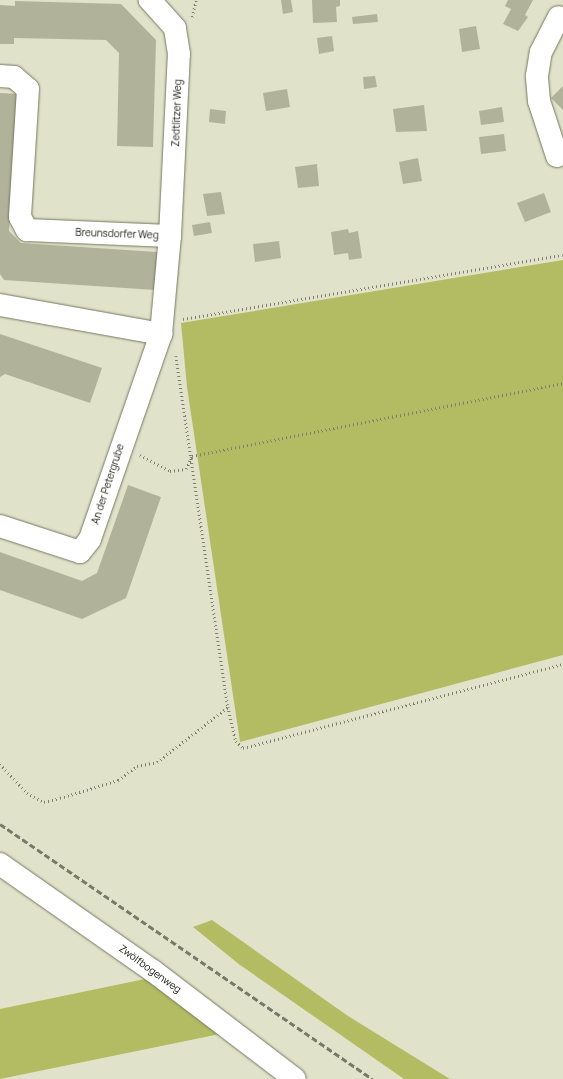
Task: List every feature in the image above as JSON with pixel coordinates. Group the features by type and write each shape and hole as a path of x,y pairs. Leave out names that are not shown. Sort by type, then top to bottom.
{"street":[{"name":"Zedtlitzer Weg","path":"150,0 175,28 178,38 170,236"},
{"path":"557,156 540,101 537,76 541,52 562,16"},
{"name":"Breunsdorfer Weg","path":"0,76 14,77 28,89 20,217 27,230 170,236 165,334"},
{"path":"0,305 165,334"},
{"name":"An der Petergrube","path":"0,526 80,552 90,539 121,444 165,334"},
{"name":"Zwölfbogenweg","path":"0,864 154,971 296,1079"}],"path":[{"path":"563,255 353,292 189,316 173,324 165,334 192,456 228,707 236,741 243,748 563,664"},
{"path":"192,456 563,383"},
{"path":"121,444 170,471 186,469 192,456"},
{"path":"0,764 27,793 44,802 60,798 118,780 137,766 157,762 228,707"}],"green space":[{"path":"563,260 563,655 240,742 187,387 181,323"},
{"path":"212,920 348,1016 450,1079 404,1079 240,965 193,927"},
{"path":"145,979 220,1034 0,1079 0,1009"}],"building":[{"path":"281,0 291,0 293,12 283,14"},
{"path":"312,0 340,0 340,6 336,7 337,22 313,23"},
{"path":"508,0 533,0 525,15 528,17 518,31 503,24 511,9 505,6"},
{"path":"15,1 121,4 156,40 153,147 117,146 119,53 106,40 14,38 14,44 0,44 0,5 15,6"},
{"path":"377,14 378,22 353,24 352,17"},
{"path":"476,26 480,49 462,52 459,29"},
{"path":"332,36 334,51 319,54 317,38"},
{"path":"375,76 377,87 364,89 363,77"},
{"path":"563,86 563,110 551,98"},
{"path":"287,89 290,107 266,111 263,93"},
{"path":"0,93 18,94 9,231 21,243 157,252 155,290 4,280 0,274"},
{"path":"424,105 427,131 396,132 393,109"},
{"path":"502,107 504,122 481,125 479,111"},
{"path":"210,109 226,111 225,124 209,122"},
{"path":"504,134 506,151 481,154 479,137"},
{"path":"418,158 422,181 403,184 399,162"},
{"path":"317,164 319,186 298,188 295,167"},
{"path":"221,192 225,214 207,216 203,194"},
{"path":"544,193 551,212 525,222 517,203"},
{"path":"210,222 212,233 194,236 192,225"},
{"path":"348,229 349,233 358,231 362,258 349,260 348,253 334,255 331,232"},
{"path":"279,241 281,258 255,262 253,244"},
{"path":"0,334 102,368 90,403 5,374 0,377"},
{"path":"128,485 161,497 126,598 82,619 0,590 0,552 82,581 97,573"}],"railway":[{"path":"0,824 372,1079"}]}
